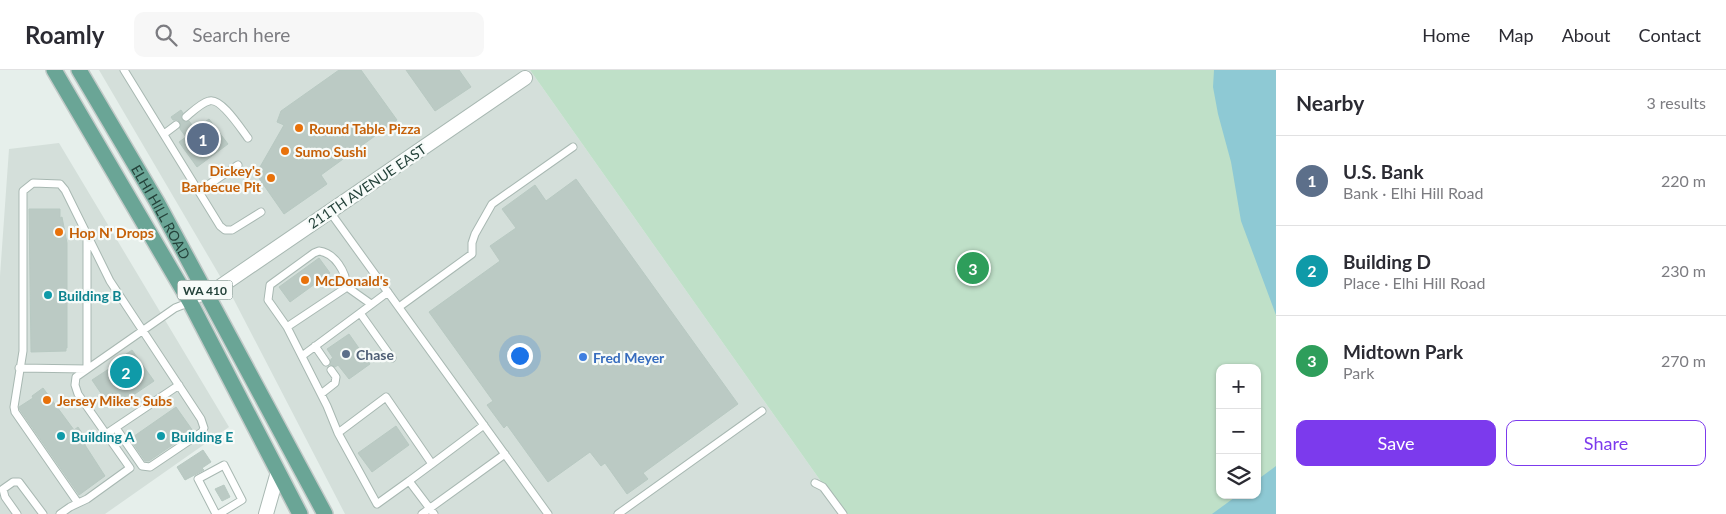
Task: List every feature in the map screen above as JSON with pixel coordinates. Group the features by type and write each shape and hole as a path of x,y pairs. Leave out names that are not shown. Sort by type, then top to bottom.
{"main road":[{"name":"ELHI HILL ROAD","path":"54,70 190,302 300,514"},
{"name":"ELHI HILL ROAD","path":"80,70 157,202 325,514"}],"street":[{"name":"211TH AVENUE EAST","path":"208,295 525,78"},
{"path":"266,514 278,472"}],"lane":[{"path":"124,70 220,226 225,230 232,230 261,212"},
{"path":"186,117 209,101 214,100 223,106 248,138"},
{"path":"164,134 176,125"},
{"path":"399,307 472,254 472,243 475,234 492,204 573,147"},
{"path":"199,191 238,165"},
{"path":"78,503 15,412 14,407 23,351 24,190 33,183 60,184 110,281 201,419 204,428 202,432 150,468 142,466 116,428"},
{"path":"330,212 548,514"},
{"path":"88,236 88,369"},
{"path":"371,304 347,287 346,277 331,255 319,251 270,285 268,300 287,328 302,356 338,433 376,504 484,425"},
{"path":"287,328 347,287"},
{"path":"302,356 388,292"},
{"path":"60,514 87,499 130,468 78,394 75,385 76,377 175,308 208,295"},
{"path":"360,312 392,358"},
{"path":"315,346 326,362"},
{"path":"20,368 88,369"},
{"path":"321,394 335,383 336,377 332,370"},
{"path":"106,434 179,385"},
{"path":"338,433 386,397 432,464"},
{"path":"618,514 762,411"},
{"path":"422,514 432,511 504,454"},
{"path":"224,465 242,500 228,512 218,514 198,479 224,465"},
{"path":"409,481 432,511"},
{"path":"17,514 5,497 3,489 12,482 19,482 43,514"},
{"path":"815,483 823,487 843,514"}],"shaded area":[{"path":"99,70 530,70 844,514 345,514 234,300"},
{"path":"59,143 229,427 105,514 0,514 0,276 9,149"}],"green space":[{"path":"530,70 1276,70 1276,514 844,514"}],"water":[{"path":"1214,70 1276,70 1276,315 1241,221 1231,162 1213,87"},
{"path":"1276,466 1276,514 1212,514 1233,499 1261,499 1261,477"}],"building":[{"path":"339,70 361,70 397,120 321,175 327,184 284,214 256,174 284,125 277,122 281,111"},
{"path":"406,70 459,70 471,87 435,111"},
{"path":"181,110 183,113 181,116 182,120 185,122 189,121 195,129 209,119 228,144 197,167 179,142 186,137 180,129 180,122 173,120 171,117"},
{"name":"Fred Meyer","path":"576,179 738,404 643,473 648,479 627,494 605,463 601,466 590,452 548,482 507,425 504,428 487,405 493,401 429,312 500,261 490,246 516,228 502,209 535,185 546,201"},
{"name":"Building B","path":"29,209 60,209 60,218 62,217 67,243 66,351 31,352"},
{"name":"McDonald's","path":"319,258 330,273 290,302 279,287"},
{"name":"Chase","path":"349,334 370,364 349,379 338,365 335,367 330,365 333,358 327,349"},
{"path":"132,350 154,381 114,408 113,406 111,408 92,380 118,363 116,361"},
{"name":"Building A","path":"43,388 74,430 78,427 88,442 85,445 105,476 79,495 20,410 19,407 33,398 32,396"},
{"name":"Building E","path":"176,407 193,431 149,461 145,461 130,439"},
{"path":"396,426 409,445 372,472 358,453"},
{"path":"203,450 211,462 202,468 204,470 185,480 177,467"},
{"path":"224,485 230,497 222,501 215,489"}],"place":[{"name":"Round Table Pizza","path":"299,128"},
{"name":"U.S. Bank","path":"203,139"},
{"name":"Sumo Sushi","path":"285,151"},
{"name":"Dickey's Barbecue Pit","path":"271,178"},
{"name":"Hop N' Drops","path":"59,232"},
{"name":"Midtown Park","path":"973,268"},
{"name":"McDonald's","path":"305,280"},
{"name":"Building B","path":"48,295"},
{"name":"Chase","path":"346,354"},
{"name":"Fred Meyer","path":"583,357"},
{"name":"Building D","path":"126,372"},
{"name":"Jersey Mike's Subs","path":"47,400"},
{"name":"Building A","path":"61,436"},
{"name":"Building E","path":"161,436"}]}
